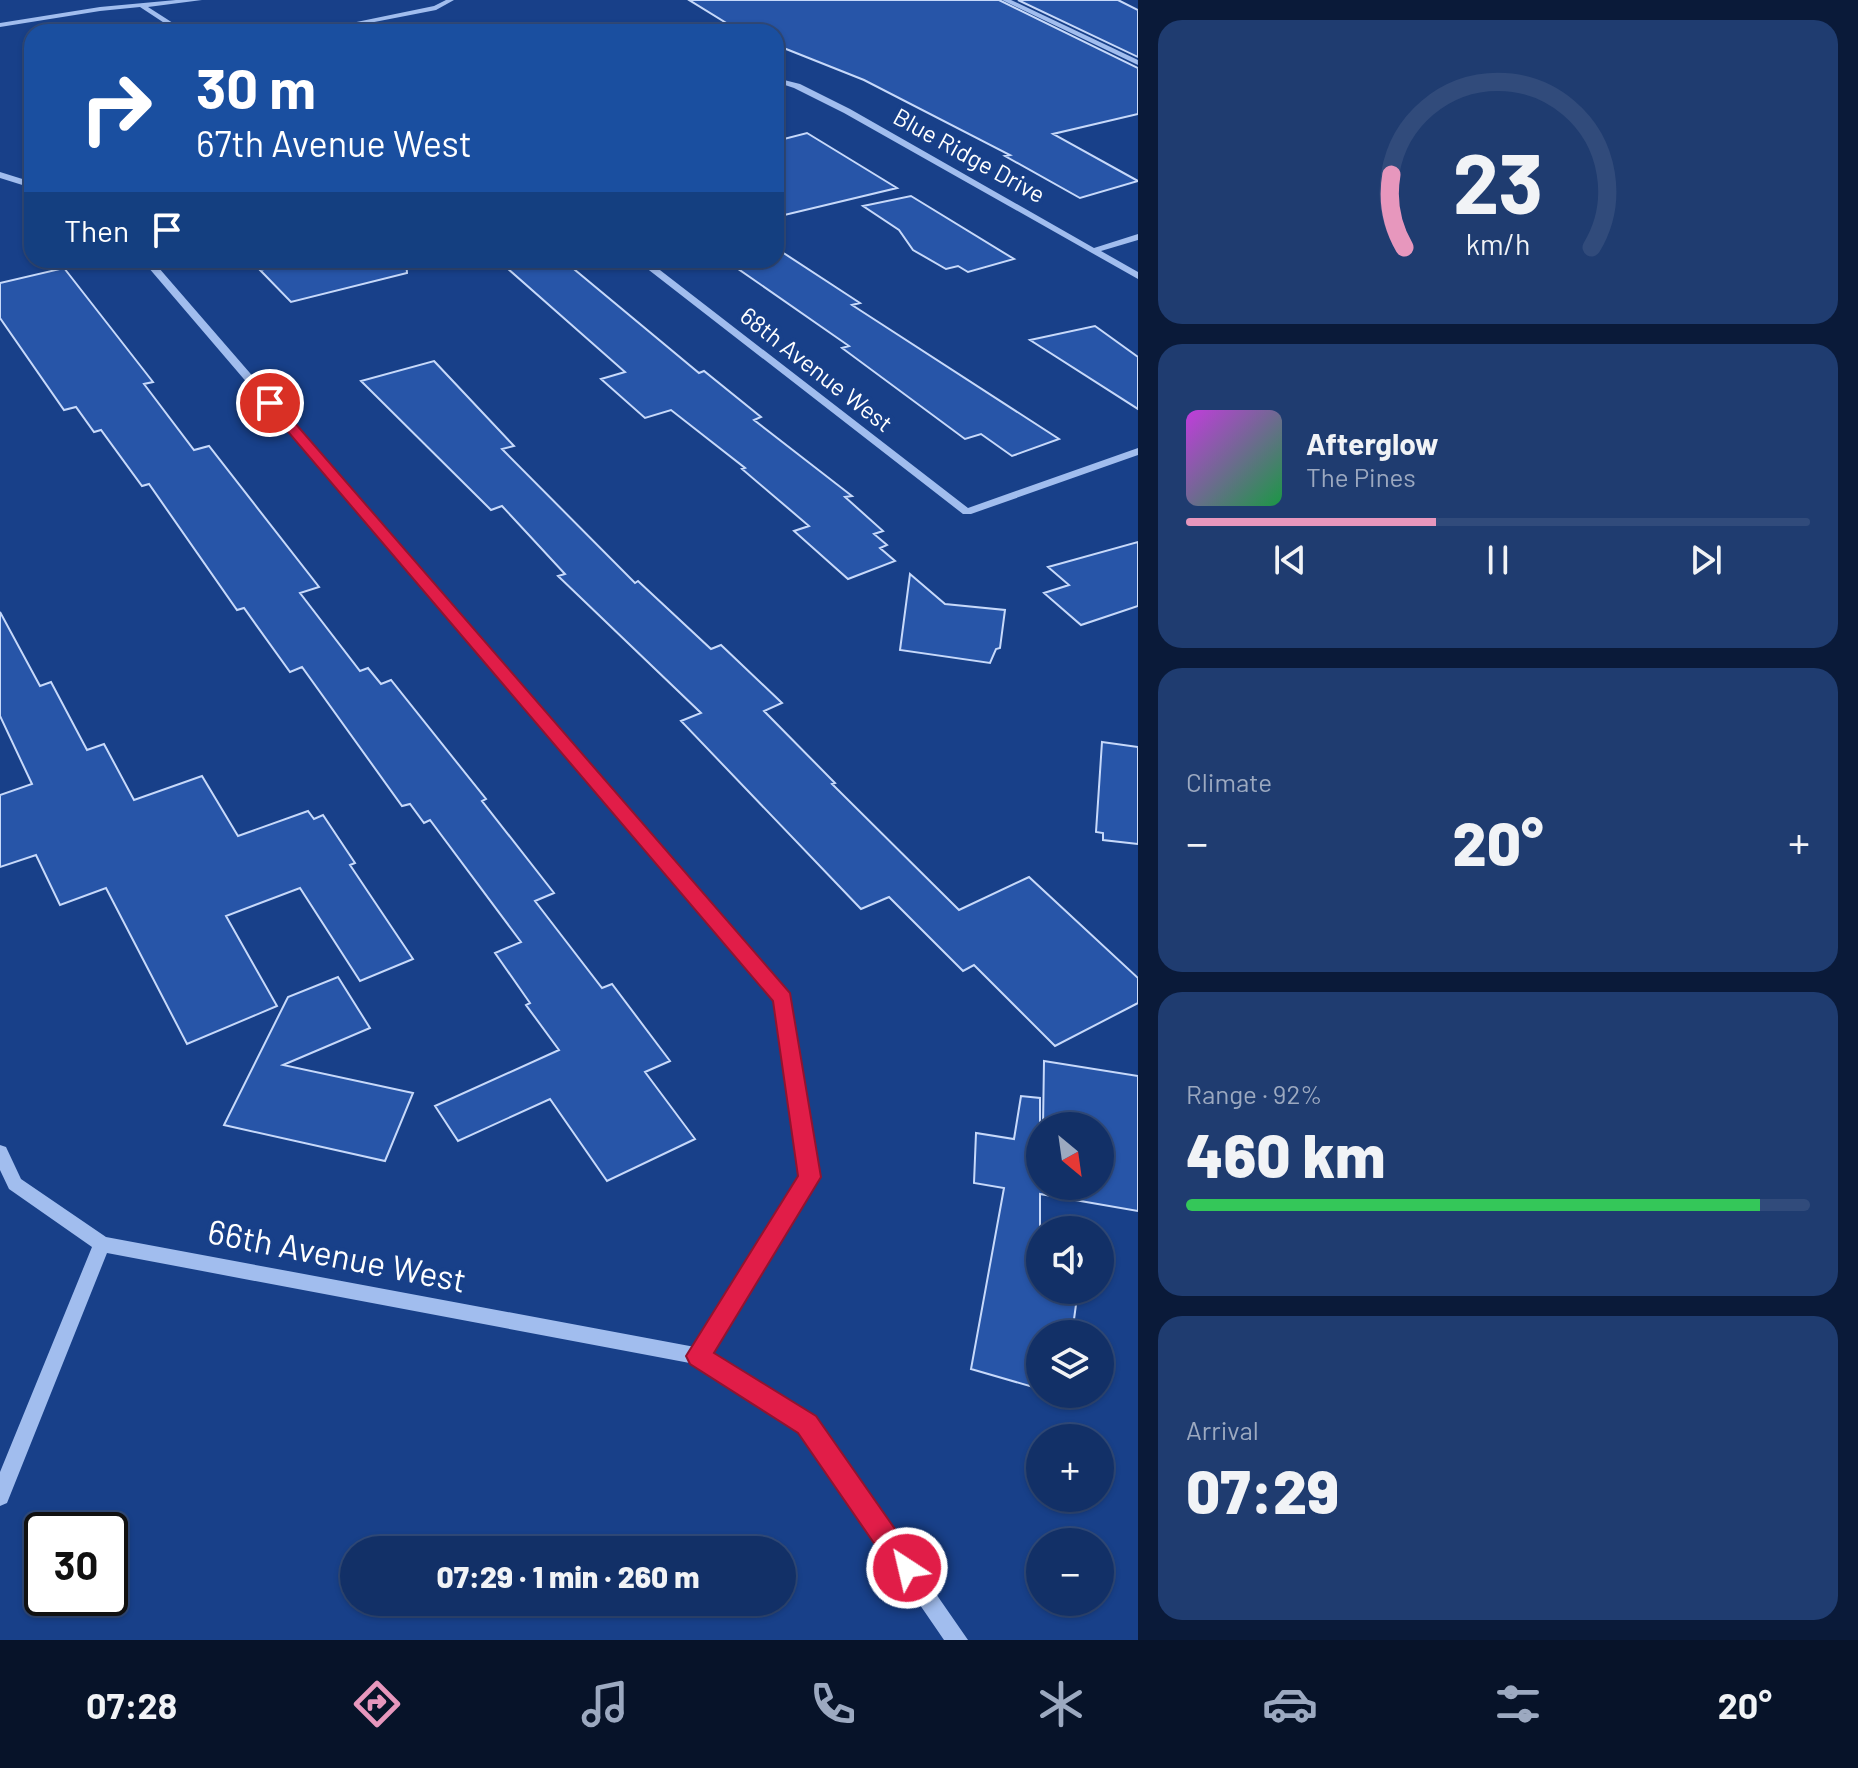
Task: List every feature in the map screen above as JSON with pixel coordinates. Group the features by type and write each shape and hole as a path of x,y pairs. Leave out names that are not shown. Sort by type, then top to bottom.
{"street":[{"path":"0,25 138,3 199,0"},
{"path":"353,24 436,8 451,0"},
{"path":"1005,0 1138,63"},
{"path":"138,3 171,24"},
{"name":"Blue Ridge Drive","path":"784,82 847,111 1138,276"},
{"path":"0,175 24,182"},
{"path":"1096,250 1138,237"},
{"path":"154,268 783,998 809,1177 699,1356 807,1424 957,1640"},
{"name":"68th Avenue West","path":"651,268 967,512 1138,451"},
{"name":"66th Avenue West","path":"0,1152 15,1184 102,1244 699,1356"},
{"path":"0,1496 102,1244"}],"building":[{"path":"689,0 999,0 1138,68 1138,114 1053,134 1138,181 1080,198 1005,156 1010,155 864,80 784,48 784,24 728,24"},
{"path":"1018,0 1118,0 1138,10 1138,57"},
{"path":"807,133 897,188 784,215 784,139"},
{"path":"911,196 1014,259 968,272 958,266 946,269 913,250 899,230 863,206"},
{"path":"784,253 860,303 852,305 1059,439 1012,456 981,434 965,439 842,348 849,346 737,268 784,268"},
{"path":"64,268 153,382 144,384 194,450 209,446 319,587 300,593 360,671 368,668 381,684 391,680 486,799 482,801 554,893 535,901 602,988 612,984 670,1061 645,1072 695,1139 607,1181 550,1099 458,1141 435,1106 559,1050 526,1005 530,1003 495,953 521,942 430,820 424,823 410,804 402,806 302,667 290,672 244,608 237,610 149,484 142,486 101,430 94,432 76,407 64,410 0,318 0,283"},
{"path":"407,268 407,273 291,302 260,270"},
{"path":"507,268 573,268 699,373 704,371 761,417 754,420 852,496 845,497 883,531 874,534 887,545 880,548 895,561 848,579 794,531 809,526 742,469 745,468 671,410 645,418 601,379 625,372"},
{"path":"1095,326 1138,357 1138,409 1030,340"},
{"path":"434,361 514,446 502,449 635,583 638,581 711,649 721,645 782,703 764,711 835,783 832,784 959,910 1029,877 1138,978 1138,1003 1055,1046 974,965 963,971 889,897 861,909 681,721 701,713 558,576 565,574 502,506 491,510 361,381"},
{"path":"1138,542 1138,606 1081,625 1044,593 1069,585 1048,567"},
{"path":"910,574 945,604 1005,610 1000,648 996,649 990,663 900,650"},
{"path":"0,612 40,686 51,682 87,750 104,744 134,800 202,776 238,836 308,811 314,819 323,815 355,863 350,865 413,959 360,981 300,888 226,916 277,1006 187,1044 106,888 60,905 36,855 0,867 0,795 32,784 0,716"},
{"path":"1102,742 1138,747 1138,844 1103,840 1103,833 1096,832"},
{"path":"338,977 370,1028 283,1065 413,1093 385,1161 224,1125 288,997"},
{"path":"1044,1061 1138,1076 1138,1211 1075,1200 1114,1200 1114,1112 1043,1112"},
{"path":"1021,1096 1040,1098 1040,1112 1026,1112 1026,1200 1040,1200 1040,1216 1026,1216 1026,1304 1076,1304 1074,1320 1026,1320 1026,1385 971,1369 1004,1188 974,1183 976,1133 1014,1139"}],"route":[{"path":"270,403 783,998 809,1177 699,1356 807,1424 907,1568"}]}
